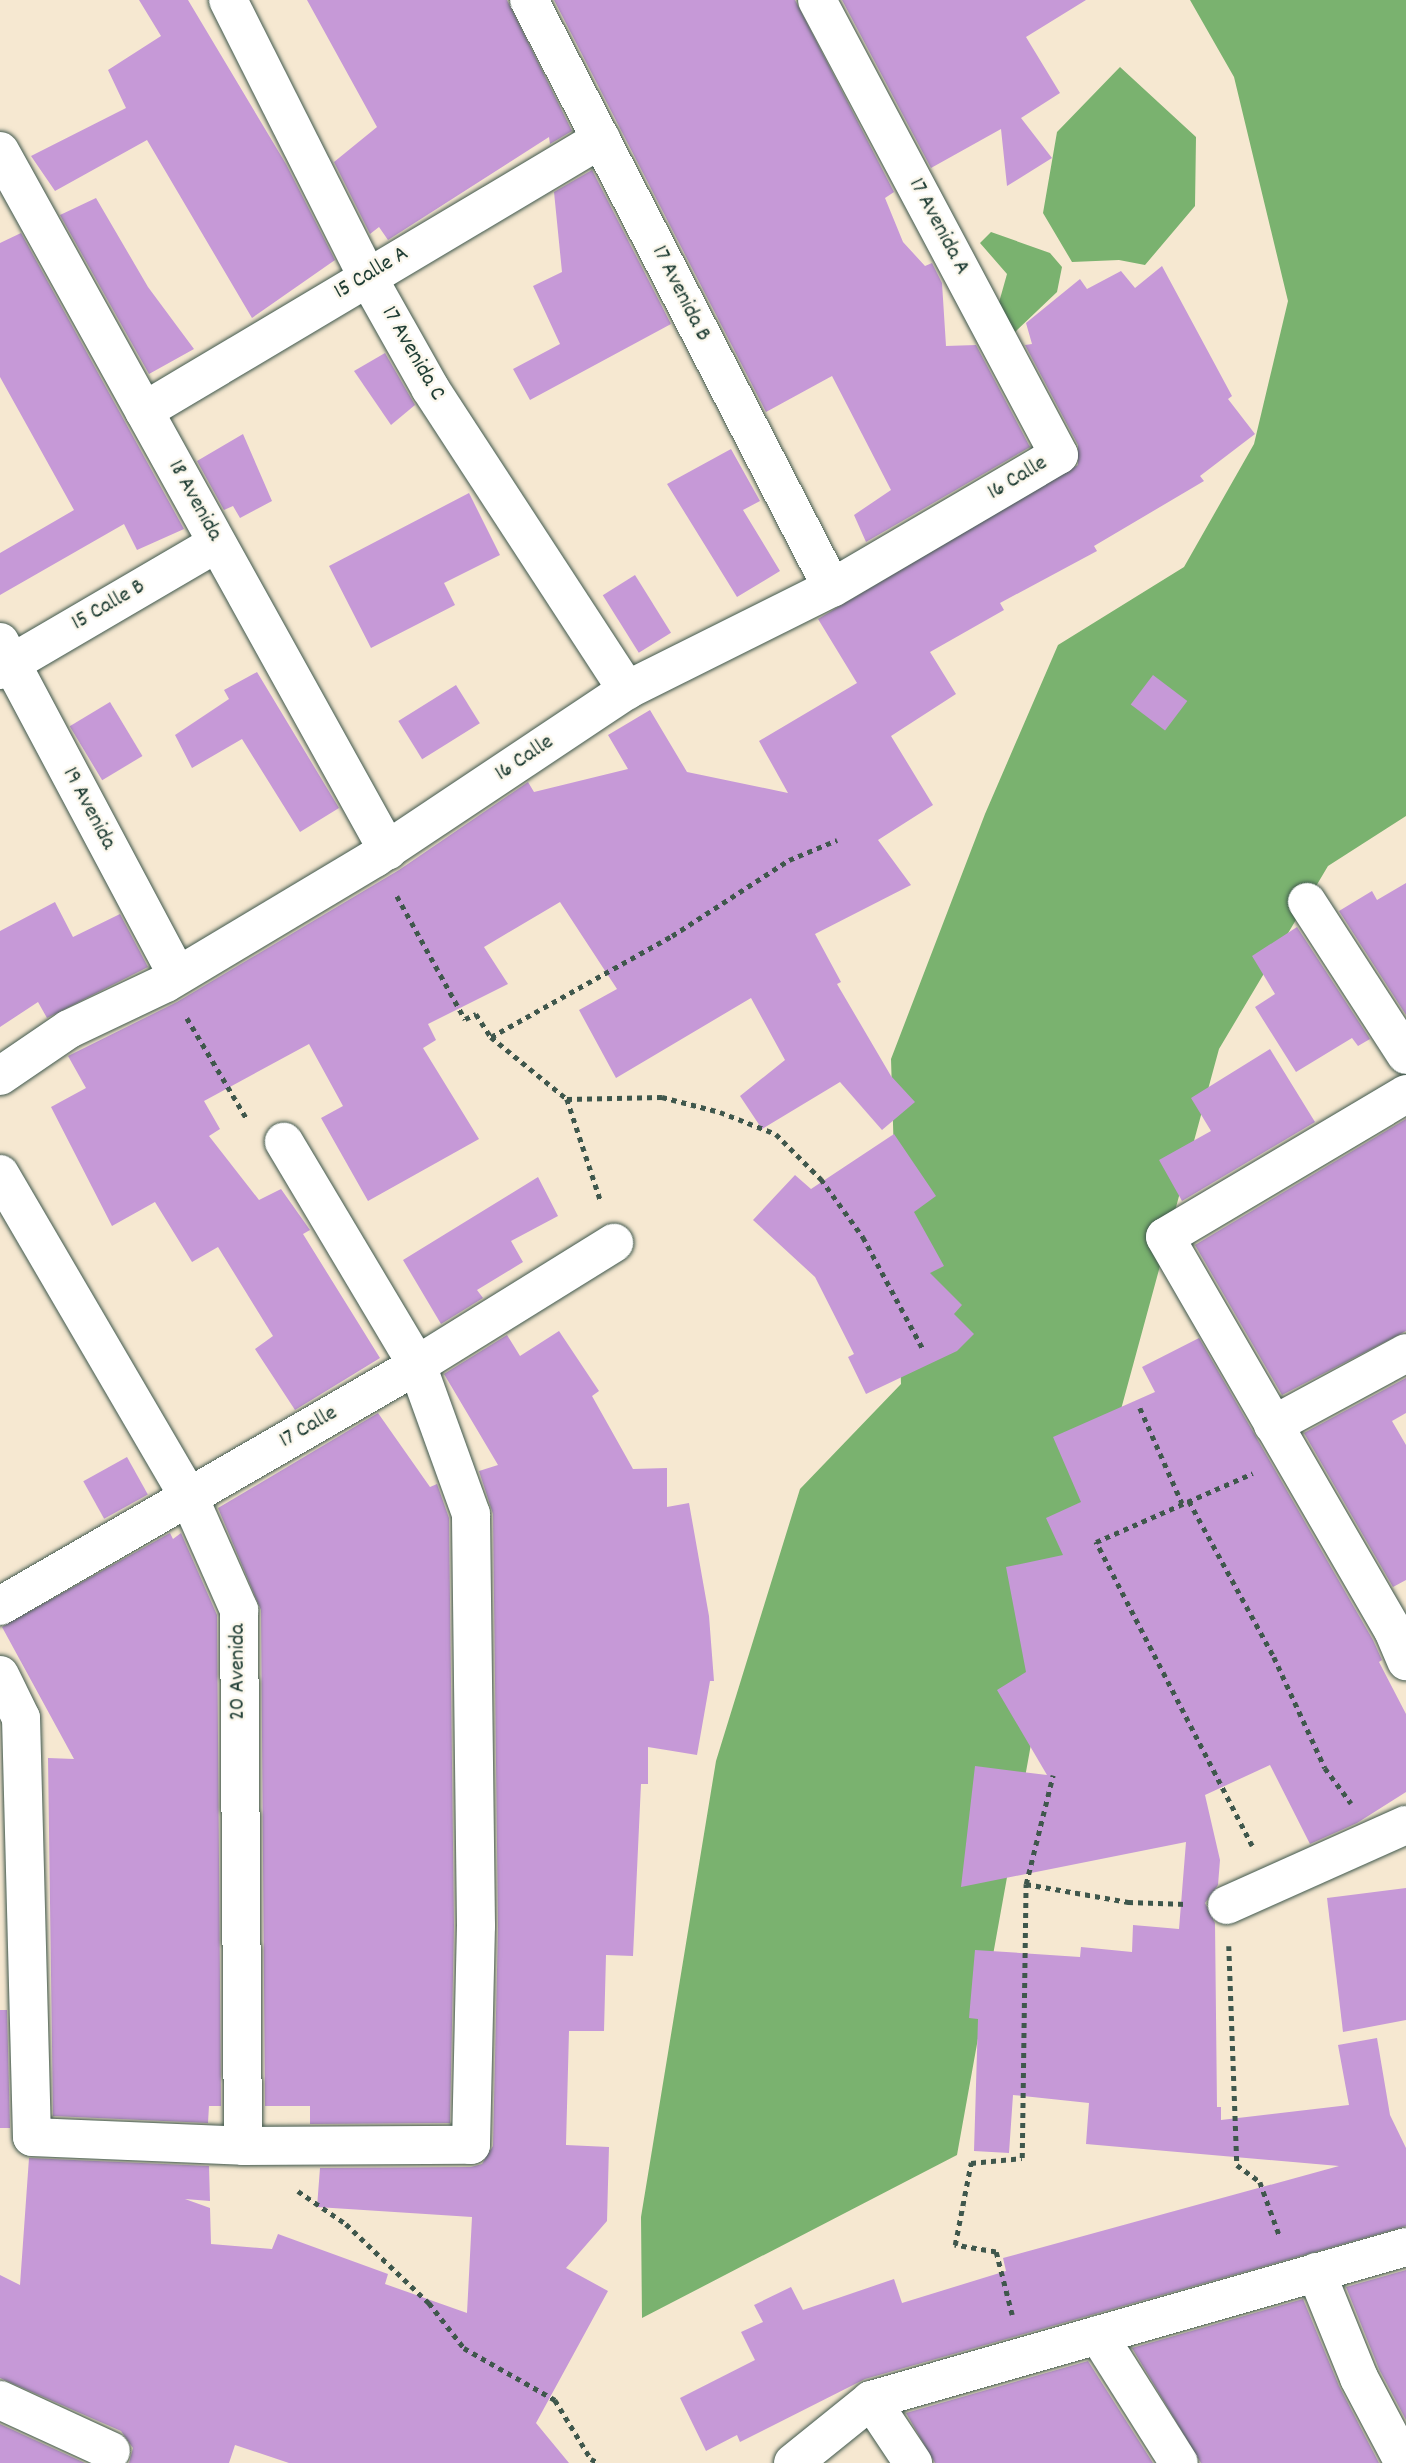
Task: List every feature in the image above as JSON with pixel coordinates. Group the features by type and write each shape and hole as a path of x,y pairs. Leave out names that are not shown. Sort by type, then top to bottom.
{"street":[{"name":"17 Avenida C","path":"228,0 367,276 430,388 627,690"},
{"name":"17 Avenida B","path":"529,0 832,588"},
{"name":"17 Avenida A","path":"817,0 1059,454"},
{"name":"15 Calle A","path":"144,411 601,139"},
{"name":"18 Avenida","path":"0,151 217,543 382,855"},
{"name":"16 Calle","path":"0,1076 69,1028 172,979 382,855 627,690 832,588 1059,454"},
{"name":"15 Calle B","path":"4,658 217,543"},
{"name":"19 Avenida","path":"4,658 172,979"},
{"path":"1307,901 1406,1055"},
{"path":"1402,1638 1295,1463 1165,1237 1406,1094"},
{"path":"0,1675 21,1718 32,2137 243,2146 471,2146 476,1926 471,1514 417,1365 284,1142"},
{"name":"20 Avenida","path":"0,1174 189,1497 239,1611 243,2146"},
{"name":"17 Calle","path":"0,1606 417,1365 614,1243"},
{"path":"1273,1425 1406,1353"},
{"path":"1227,1905 1391,1831"},
{"path":"793,2463 870,2400 1406,2247"},
{"path":"1306,2276 1404,2463"},
{"path":"1098,2335 1179,2463"},
{"path":"0,2400 111,2451"},
{"path":"870,2400 913,2463"}],"path":[{"path":"491,1038 673,936 789,860 837,841"},
{"path":"382,855 465,1019 476,1014 491,1038 567,1098 614,1243"},
{"path":"172,979 263,1146 284,1142"},
{"path":"567,1098 662,1097 720,1112 776,1134 821,1179 863,1237 923,1349"},
{"path":"1140,1408 1183,1503"},
{"path":"1275,1884 1227,1802 1096,1542 1253,1474 1295,1463"},
{"path":"1189,1501 1274,1657 1325,1768 1391,1831"},
{"path":"1023,2357 996,2252 955,2245 971,2163 1022,2158 1026,1884 1053,1774"},
{"path":"1026,1884 1128,1902 1227,1905 1237,2165 1260,2182 1306,2276"},
{"path":"243,2146 270,2172 346,2224 429,2303 464,2348 555,2400 591,2459 599,2463"}],"green space":[{"path":"1190,0 1406,0 1406,816 1328,866 1219,1049 1033,1733 957,2155 642,2318 641,2217 716,1761 800,1489 901,1384 891,1059 985,814 1058,645 1184,567 1254,444 1288,301 1234,77"},
{"path":"1120,67 1196,137 1195,206 1145,265 1119,260 1072,262 1043,213 1057,132"},
{"path":"991,232 1050,253 1062,267 1057,292 1014,333 998,306 1007,274 980,243"}],"building":[{"path":"139,0 188,0 286,164 335,260 252,318 147,140 55,191 31,156 126,108 108,70 161,36"},
{"path":"307,0 507,0 572,131 550,144 549,137 388,240 379,227 370,234 334,162 377,127"},
{"path":"554,0 795,0 894,192 885,198 903,242 925,266 932,263 942,283 946,346 976,345 1030,447 866,542 854,515 891,490 832,376 766,412"},
{"path":"842,0 1086,0 1026,37 1060,93 1021,118 1052,158 1007,186 1001,129 931,168"},
{"path":"592,170 671,324 530,400 513,369 560,344 533,286 562,272 554,192"},
{"path":"96,198 148,287 194,349 149,374 60,215"},
{"path":"21,233 184,529 137,550 124,524 0,595 0,553 74,510 0,377 0,243"},
{"path":"1162,266 1232,396 1228,399 1255,434 1200,476 1204,481 1094,546 1097,551 1000,603 1004,610 930,652 956,694 891,736 933,805 878,840 911,885 815,934 841,982 837,984 891,1076 915,1102 882,1130 840,1082 762,1129 740,1096 785,1060 751,998 616,1078 579,1010 617,989 560,902 484,947 508,984 428,1024 436,1040 423,1048 479,1139 368,1201 321,1118 343,1106 309,1044 204,1101 220,1129 209,1136 259,1200 281,1189 310,1230 303,1234 380,1358 295,1410 255,1349 273,1336 218,1247 192,1262 155,1202 112,1226 51,1107 86,1088 68,1056 177,1002 399,870 528,782 534,792 628,769 608,735 650,710 687,772 788,793 759,741 857,683 818,619 1078,465 1078,445 1025,345 1032,344 1026,323 1080,279 1087,289 1121,271 1135,288"},
{"path":"385,353 415,405 391,425 354,371"},
{"path":"243,434 272,501 240,518 233,506 224,510 197,461"},
{"path":"731,449 760,501 743,510 780,571 737,597 667,484"},
{"path":"469,493 500,555 444,583 455,605 371,648 329,566"},
{"path":"635,575 671,633 639,653 603,595"},
{"path":"257,672 339,808 300,832 242,739 192,768 175,735 229,699 224,690"},
{"path":"1153,675 1187,701 1165,730 1131,705"},
{"path":"456,685 480,723 422,759 398,721"},
{"path":"110,702 142,756 102,780 70,726"},
{"path":"1406,883 1406,1015 1339,911 1372,891 1377,900"},
{"path":"55,902 73,937 120,914 148,967 47,1018 38,1002 0,1027 0,931"},
{"path":"1297,927 1370,1039 1358,1046 1352,1038 1296,1072 1255,1007 1275,994 1252,956"},
{"path":"1270,1049 1315,1122 1182,1201 1159,1160 1211,1131 1191,1098"},
{"path":"1406,1119 1406,1331 1282,1395 1195,1245"},
{"path":"894,1134 936,1196 914,1212 944,1266 930,1273 962,1305 954,1314 974,1334 957,1351 866,1394 848,1357 854,1354 815,1277 753,1220 795,1175 811,1189"},
{"path":"538,1177 558,1216 511,1241 523,1262 477,1290 483,1298 441,1324 403,1260"},
{"path":"559,1331 599,1391 592,1396 633,1469 667,1468 667,1507 689,1503 709,1616 714,1681 710,1681 697,1755 648,1747 648,1784 641,1784 633,1956 606,1955 604,2031 569,2031 566,2145 609,2147 607,2221 566,2268 608,2291 536,2423 569,2463 289,2463 235,2445 229,2463 129,2463 133,2448 121,2431 0,2378 0,2275 20,2285 29,2158 209,2166 210,2201 185,2199 210,2208 211,2244 272,2249 278,2234 388,2274 385,2284 467,2313 472,2217 317,2207 320,2168 471,2167 482,2164 493,2146 498,1927 493,1514 479,1471 498,1465 444,1374 507,1335 520,1356"},
{"path":"1199,1338 1373,1640 1382,1660 1379,1662 1406,1714 1406,1792 1357,1823 1310,1844 1270,1765 1205,1795 1220,1860 1218,1885 1205,1903 1215,1923 1217,2107 1221,2107 1221,2120 1349,2105 1338,2045 1377,2038 1390,2115 1406,2148 1406,2226 865,2379 740,2442 737,2435 706,2451 680,2398 755,2360 741,2332 763,2322 754,2305 791,2287 803,2310 894,2279 902,2303 1006,2271 1003,2258 1339,2166 1086,2144 1089,2103 1013,2095 1009,2153 974,2151 978,2019 969,2018 975,1950 1080,1957 1081,1947 1132,1952 1133,1925 1179,1929 1186,1842 961,1887 975,1766 1047,1775 997,1690 1026,1672 1006,1567 1063,1555 1046,1518 1081,1502 1053,1437 1155,1392 1142,1367"},
{"path":"1406,1378 1406,1413 1392,1421 1406,1445 1406,1580 1393,1587 1304,1433"},
{"path":"378,1413 430,1487 437,1484 449,1518 454,1926 450,2123 310,2124 310,2106 265,2106 261,1610 218,1508"},
{"path":"127,1457 148,1495 104,1519 83,1481"},
{"path":"170,1533 173,1539 181,1533 217,1615 221,2106 209,2106 208,2123 53,2116 48,1758 74,1759 2,1627"},
{"path":"1406,1888 1406,2020 1343,2032 1327,1898"},
{"path":"0,2010 7,2010 10,2128 0,2128"},
{"path":"1406,2270 1406,2420 1379,2369 1346,2287"},
{"path":"1303,2299 1339,2386 1379,2463 1201,2463 1132,2348"},
{"path":"1088,2361 1153,2463 935,2463 906,2413"},
{"path":"0,2424 85,2463 0,2463"}]}
